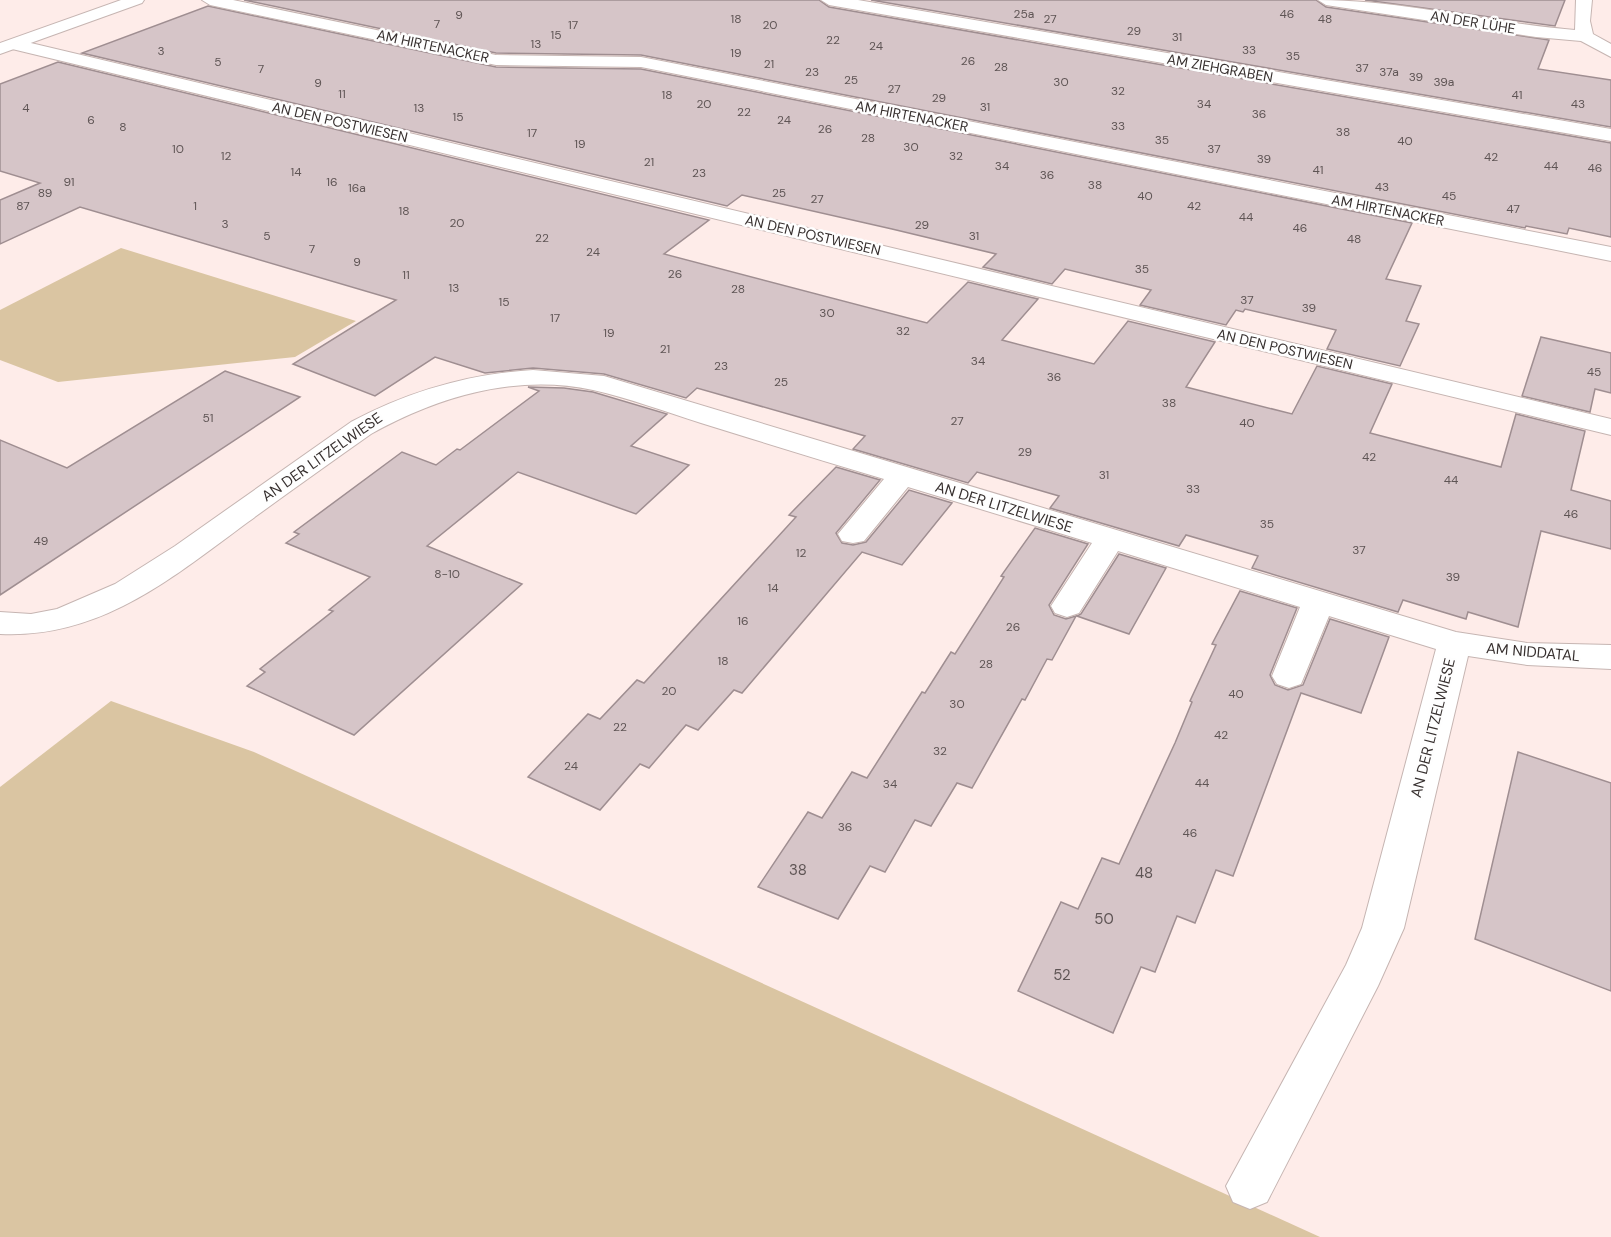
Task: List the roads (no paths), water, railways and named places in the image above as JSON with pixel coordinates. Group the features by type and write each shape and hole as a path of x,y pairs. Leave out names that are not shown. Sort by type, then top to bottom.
{"street":[{"path":"7,47 136,0"},
{"name":"AM HIRTENACKER","path":"210,0 496,60 640,63 1611,254"},
{"name":"AM ZIEHGRABEN","path":"829,0 1611,135"},
{"name":"AN DER LÜHE","path":"1326,0 1536,32 1585,36"},
{"path":"1584,0 1582,21 1585,36 1611,52"},
{"name":"AN DEN POSTWIESEN","path":"7,47 1611,427"},
{"name":"AN DER LITZELWIESE","path":"0,623 37,626 111,599 152,576 361,428 391,410 439,392 477,382 543,377 595,382 1455,643 1383,928 1363,972 1250,1186"},
{"path":"854,534 902,476"},
{"path":"1067,606 1110,539"},
{"path":"1289,676 1318,602"},
{"name":"AM NIDDATAL","path":"1455,643 1527,654 1611,657"}]}
